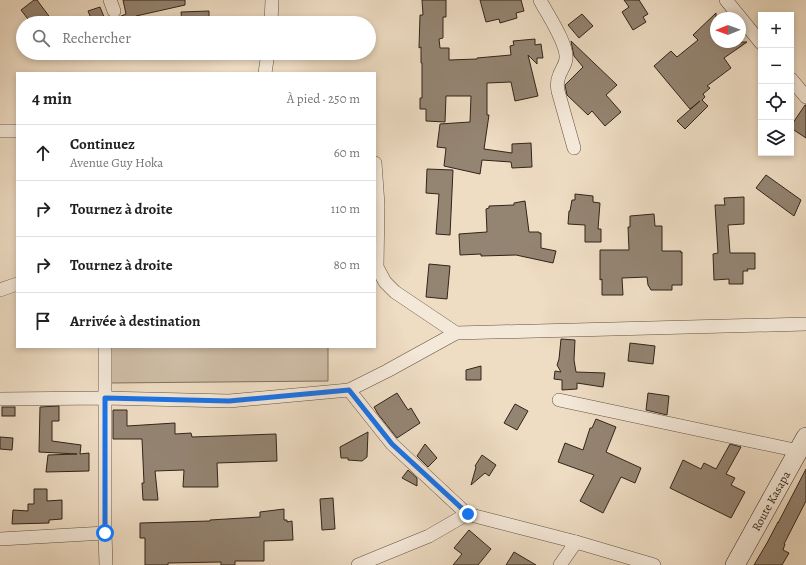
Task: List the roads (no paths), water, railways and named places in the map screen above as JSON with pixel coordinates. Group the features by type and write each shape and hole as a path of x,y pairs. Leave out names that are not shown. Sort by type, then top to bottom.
{"main road":[{"name":"Route Kasapa","path":"735,565 802,444"}],"street":[{"path":"271,16 272,0"},
{"path":"540,0 566,51 565,64 563,70 559,74 557,83 574,148"},
{"path":"726,0 758,39"},
{"path":"265,72 267,60"},
{"path":"794,83 806,97"},
{"path":"0,131 16,131"},
{"path":"376,177 378,205 376,267 385,282 395,292 456,333"},
{"path":"0,290 16,284"},
{"path":"0,399 105,398 229,401 349,390 456,333 806,324"},
{"path":"105,348 106,565"},
{"path":"349,390 392,444 468,514 576,542 654,565"},
{"path":"559,400 802,444"},
{"path":"358,565 429,536 468,514"},
{"path":"0,539 105,533"},
{"path":"560,565 576,542"}]}
